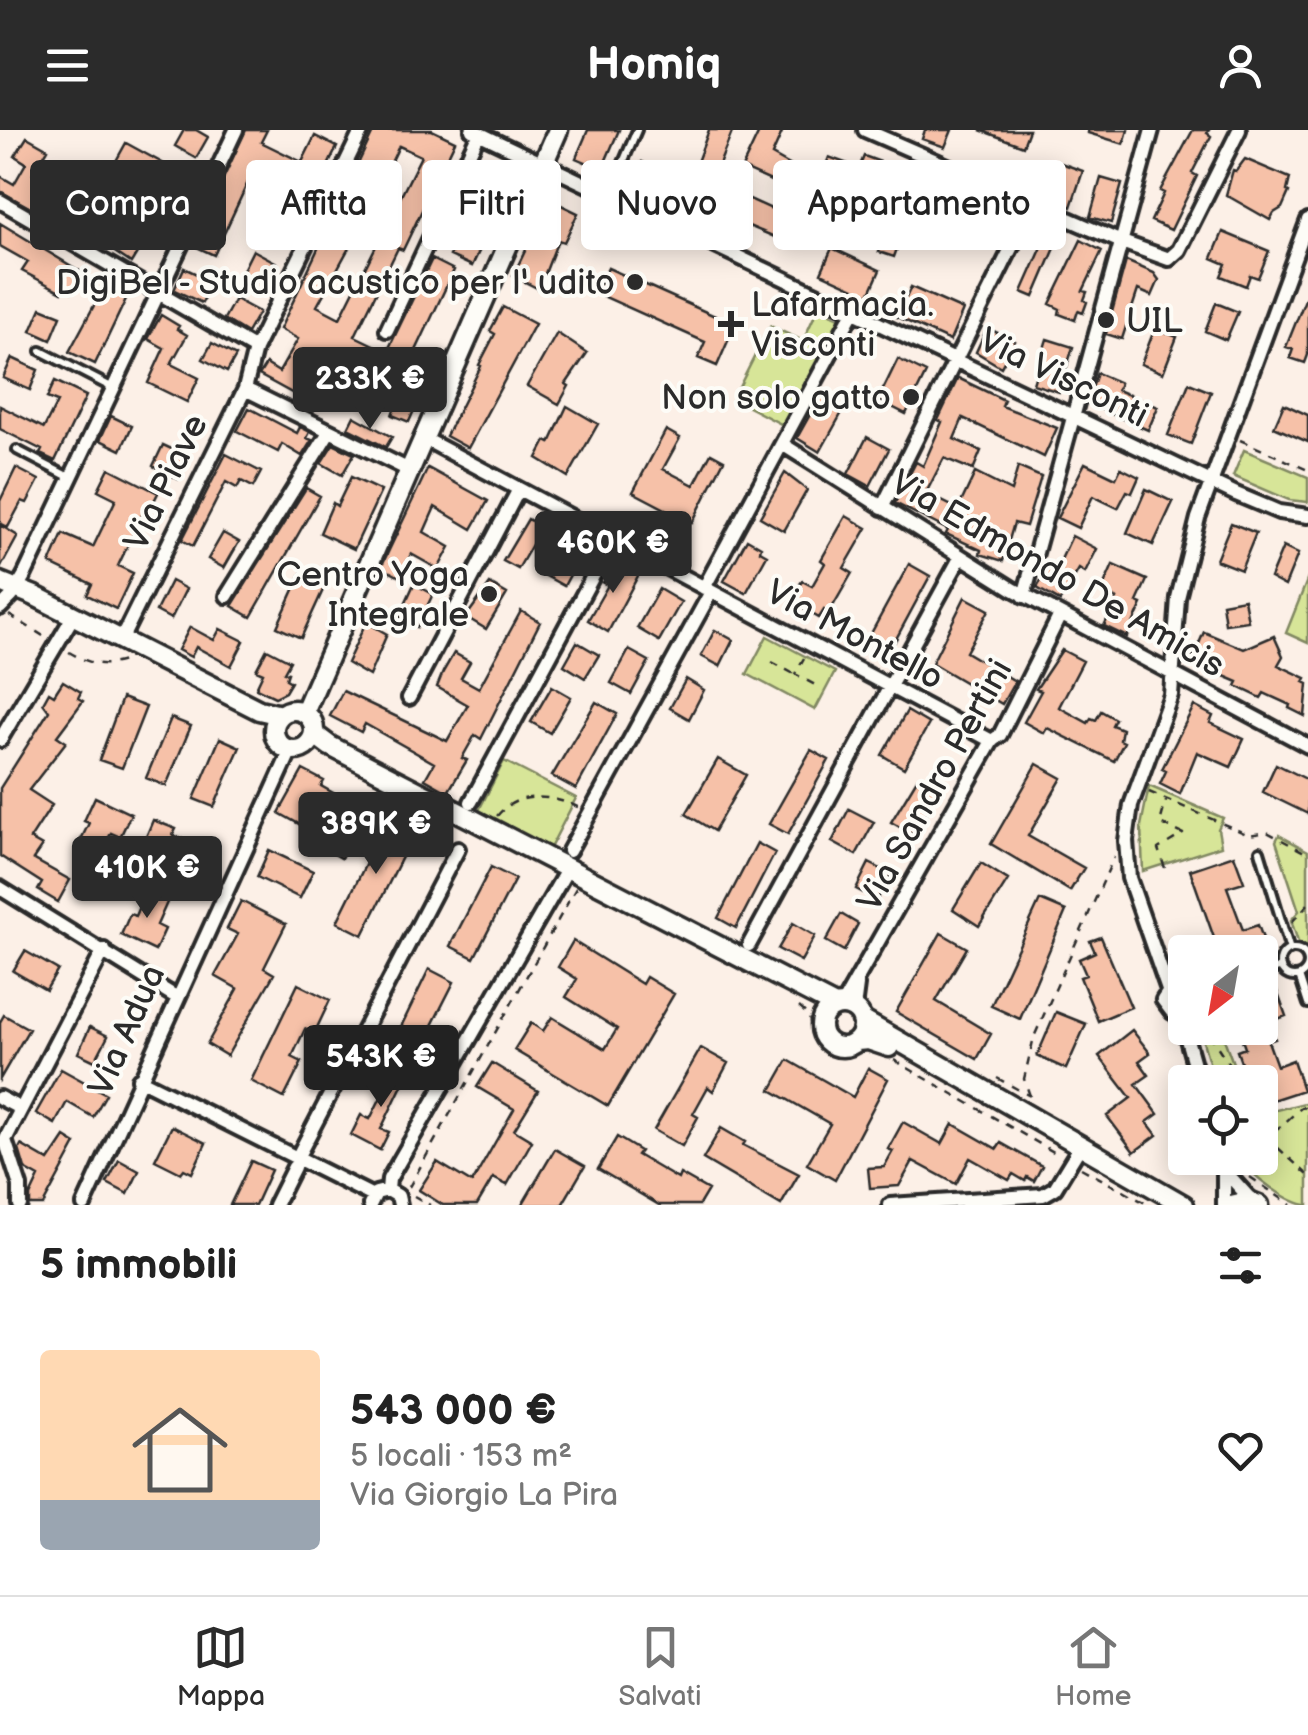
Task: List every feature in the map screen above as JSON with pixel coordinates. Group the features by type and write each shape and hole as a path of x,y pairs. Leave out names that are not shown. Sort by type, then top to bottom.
{"street":[{"path":"0,608 8,586 70,478 236,130"},
{"name":"Via Piave","path":"121,640 245,389 255,349 362,130"},
{"path":"546,160 558,130"},
{"path":"865,130 932,160"},
{"path":"900,146 906,130"},
{"path":"1024,596 1152,130"},
{"path":"1066,218 1165,258 1176,254 1238,130"},
{"path":"388,330 475,132"},
{"name":"Via Visconti","path":"475,132 535,160"},
{"path":"0,201 255,349"},
{"path":"1168,972 1132,891 1126,840 1134,791 1168,705 1175,676 1178,598 1210,481 1308,220"},
{"path":"287,734 313,723 304,713 506,250"},
{"name":"Via Visconti","path":"728,250 1210,481 1279,512 1308,516"},
{"path":"882,508 1011,250"},
{"path":"388,1190 389,1179 566,865 854,310"},
{"path":"245,389 411,471"},
{"path":"228,596 330,432"},
{"name":"Via Montello","path":"424,439 992,741"},
{"name":"Via Edmondo De Amicis","path":"782,444 1024,596 1308,746"},
{"path":"409,698 519,490"},
{"path":"470,802 613,540"},
{"path":"749,945 960,558"},
{"path":"8,586 259,710 287,734"},
{"path":"8,586 287,734 566,865 804,1001 843,1012 1073,1155 1184,1205"},
{"name":"Via Sandro Pertini","path":"843,1012 992,741 1000,735 1060,615"},
{"path":"0,740 71,620"},
{"name":"Via Adua","path":"86,1201 278,773 287,734"},
{"path":"274,1205 458,849"},
{"path":"0,888 176,997"},
{"path":"20,1205 20,1186 3,1145 104,950"},
{"path":"843,1012 822,1033 832,1044 858,1048 868,1040 884,1044 1166,1205"},
{"path":"843,1012 863,1030 858,1048"},
{"path":"140,1079 372,1201 388,1190"},
{"path":"0,1098 21,1109"},
{"path":"890,1205 1043,1195 1055,1188 1073,1155"},
{"path":"1223,1175 1227,1205 1256,1204"},
{"path":"1231,1175 1256,1204"},
{"path":"388,1190 398,1196 400,1205"},
{"path":"86,1201 102,1205"}],"lane":[{"path":"624,160 637,130"},
{"path":"41,351 112,388"},
{"path":"16,450 70,478"},
{"path":"1260,851 1290,950"},
{"path":"1290,950 1302,952 1308,962 1299,976 1290,976 1281,967 1283,955 1290,950"},
{"path":"1299,976 1308,1004"}],"path":[{"path":"1239,440 1308,470"},
{"path":"1250,452 1253,446"},
{"path":"647,540 664,508"},
{"path":"795,674 807,652"},
{"path":"772,662 815,685"},
{"path":"278,773 271,769 274,749 287,734"},
{"path":"1144,791 1249,835 1267,832 1308,854"},
{"path":"495,820 506,805 524,797 560,798 572,804"},
{"path":"1165,868 1158,849 1183,834 1160,823 1166,800"},
{"path":"1030,1096 1024,1079 1034,1037 1116,851"},
{"path":"430,1205 408,1192 408,1188 576,888 582,892"},
{"path":"1284,931 1308,904"},
{"path":"800,1008 809,1016 811,1033 825,1053 844,1058 858,1048"},
{"path":"889,1057 1073,1155 1149,1205"},
{"path":"1278,1128 1302,1107 1308,1109"},
{"path":"1278,1148 1308,1175"},
{"path":"1246,1175 1291,1205"}],"green space":[{"path":"818,308 842,319 785,426 733,399 770,326 803,341"},
{"path":"1244,450 1308,477 1308,502 1289,500 1233,476"},
{"path":"1308,578 1308,643 1286,633"},
{"path":"767,636 835,672 815,710 747,674"},
{"path":"504,761 576,798 550,848 478,812"},
{"path":"1149,786 1223,818 1218,829 1221,846 1143,871 1141,826"},
{"path":"1279,835 1308,851 1308,947 1298,942 1291,920 1299,911 1276,841"},
{"path":"1204,1045 1226,1045 1234,1065 1210,1065"},
{"path":"1308,1102 1308,1205 1291,1200 1256,1175 1278,1175 1278,1110"}],"building":[{"path":"184,130 196,130 208,137 196,158 175,146"},
{"path":"246,130 267,130 261,142 298,160 246,160 246,187 226,229 226,173"},
{"path":"374,130 432,130 455,141 446,160 422,160 422,210 403,250 402,194 421,156 399,146 392,160 360,160"},
{"path":"588,130 619,130 606,160 576,158"},
{"path":"709,130 733,130 721,160 698,160"},
{"path":"760,130 783,130 772,155 781,160 773,160 773,182 753,173 753,160 746,160"},
{"path":"925,130 952,130 945,147 922,139"},
{"path":"980,130 1029,130 1023,146"},
{"path":"1088,130 1128,130 1124,144"},
{"path":"1193,130 1209,130 1211,136 1171,230 1151,221 1164,193 1160,191"},
{"path":"315,136 337,147 331,160 303,160"},
{"path":"27,137 48,149 41,160 30,160 30,208 0,191 0,176 14,184 26,163 15,156"},
{"path":"126,143 157,160 117,160"},
{"path":"1245,159 1290,178 1282,208 1270,220 1226,195 1233,170"},
{"path":"1066,165 1083,171 1071,207 1066,205"},
{"path":"1101,178 1122,184 1111,223 1090,217"},
{"path":"753,201 773,210 773,236 753,228"},
{"path":"561,205 578,213 564,242 561,241"},
{"path":"0,223 30,241 30,250 45,250 83,273 72,292 64,288 62,292 22,271 28,262 0,246"},
{"path":"1223,232 1269,251 1258,278 1250,275 1246,286 1221,276 1226,264 1212,258"},
{"path":"1081,240 1102,251 1083,291 1087,292 1087,302 1083,313 1078,311 1075,320 1059,314 1060,309 1050,304"},
{"path":"112,250 139,250 131,263"},
{"path":"253,250 277,263 266,284 242,272"},
{"path":"317,250 348,250 317,306 340,318 374,250 397,250 355,336 388,352 377,373 356,362 351,371 325,357 301,398 259,375 266,364 279,372 298,339 280,329"},
{"path":"453,250 480,250 472,266 450,256"},
{"path":"526,250 554,250 539,289 513,276"},
{"path":"831,250 880,270 869,295 821,273"},
{"path":"880,250 897,250 894,257"},
{"path":"1041,250 1054,250 1034,297 1022,292"},
{"path":"432,259 454,270 412,359 389,348"},
{"path":"1126,261 1154,273 1159,280 1152,296 1138,290 1122,339 1106,334"},
{"path":"184,268 212,281 202,303 174,290"},
{"path":"608,268 735,325 717,366 698,358 705,342 596,293"},
{"path":"104,287 126,299 95,364 69,352"},
{"path":"911,287 963,310 950,341 897,317"},
{"path":"1308,292 1305,363 1290,358 1293,349 1286,347"},
{"path":"235,299 259,312 247,333 224,319"},
{"path":"1216,303 1238,312 1226,340 1205,331"},
{"path":"503,307 535,324 468,448 446,436 481,366 495,334 490,331"},
{"path":"41,308 61,316 51,340 31,331"},
{"path":"161,315 187,335 171,364 199,378 187,402 148,383 164,348 148,339"},
{"path":"987,328 1015,341 1001,367 976,352"},
{"path":"1155,328 1177,337 1163,373 1141,364"},
{"path":"557,333 587,353 566,384 569,386 559,404 527,386"},
{"path":"1047,339 1073,347 1059,392 1033,384"},
{"path":"212,343 236,356 227,372 203,359"},
{"path":"12,358 38,370 30,390 3,378"},
{"path":"898,359 926,373 906,414 878,400"},
{"path":"411,371 428,378 409,422 392,415 395,407 376,399 386,376 406,384"},
{"path":"1097,373 1120,383 1117,390 1158,407 1148,430 1087,403"},
{"path":"958,378 1004,400 1002,406 1057,428 1044,457 963,418 954,439 981,451 973,470 944,458 926,493 958,509 975,473 1011,491 1018,467 1041,477 1026,526 1014,523 1003,561 980,554 981,550 946,534 948,530 895,503 916,462 923,466 942,422 938,420"},
{"path":"55,381 86,396 55,461 0,429 0,406 44,428 57,402 47,398"},
{"path":"1189,383 1211,392 1191,444 1168,435"},
{"path":"821,395 844,409 820,452 797,438"},
{"path":"1284,404 1308,415 1308,442 1274,427"},
{"path":"567,406 598,424 568,477 537,458 546,441 550,443"},
{"path":"249,408 297,433 300,427 310,432 307,438 312,440 302,456 282,444 278,452 237,431"},
{"path":"111,416 132,426 121,450 100,440"},
{"path":"354,416 392,437 386,447 348,428"},
{"path":"666,430 680,438 663,469 694,485 711,453 724,460 692,523 633,492"},
{"path":"867,437 889,449 870,486 848,474"},
{"path":"333,444 354,454 342,475 321,463"},
{"path":"163,445 189,457 178,479 153,466"},
{"path":"226,454 261,472 253,487 241,481 237,488 226,482 193,546 182,540"},
{"path":"1085,463 1116,478 1121,468 1139,477 1132,493 1127,491 1118,508 1093,496 1078,528 1057,518"},
{"path":"16,468 39,480 8,527 0,523 0,501"},
{"path":"109,468 158,493 147,515 143,513 118,566 133,573 116,609 87,595 92,584 50,564 63,534 93,547 116,499 98,490"},
{"path":"428,468 488,501 472,529 435,507 424,532 450,547 438,569 411,554 400,577 381,567"},
{"path":"785,473 807,490 784,531 760,517"},
{"path":"351,477 381,491 354,549 320,533 333,503 337,506"},
{"path":"306,488 320,496 251,617 232,606"},
{"path":"1146,489 1173,502 1153,545 1127,533"},
{"path":"846,516 867,528 844,568 852,573 829,613 824,610 819,618 790,601 802,581 812,586 825,563 821,560"},
{"path":"528,519 542,527 518,569 503,561"},
{"path":"1231,523 1256,533 1241,570 1216,560"},
{"path":"0,525 18,536 0,569"},
{"path":"223,533 239,542 224,568 208,559"},
{"path":"1072,536 1097,549 1085,573 1079,569 1060,601 1037,588 1050,564 1057,568"},
{"path":"747,539 767,555 746,593 724,581"},
{"path":"1283,547 1298,554 1285,586 1270,578"},
{"path":"559,549 578,560 564,586 544,575"},
{"path":"616,561 639,574 608,632 588,620 608,585 603,583"},
{"path":"909,564 930,576 890,650 868,639"},
{"path":"1113,565 1147,580 1137,602 1142,604 1127,637 1104,626 1117,599 1101,592"},
{"path":"304,568 328,579 301,638 277,627"},
{"path":"171,581 186,589 171,619 156,611"},
{"path":"414,584 433,594 417,627 399,617"},
{"path":"490,584 507,594 486,629 466,617"},
{"path":"659,589 681,602 659,641 637,628"},
{"path":"965,597 989,610 966,652 1015,681 1002,704 932,663"},
{"path":"1244,599 1248,621 1225,624 1222,603"},
{"path":"521,611 540,622 481,739 475,735 462,758 467,760 448,792 425,779 434,763 365,724 361,732 330,716 343,691 447,741 468,705 437,687 443,672 454,653 470,662 461,678 479,688"},
{"path":"366,622 387,634 369,676 347,663"},
{"path":"190,627 214,640 220,629 244,641 231,666 196,647 191,657 178,650"},
{"path":"715,630 733,640 720,666 701,656"},
{"path":"1204,632 1244,649 1274,636 1283,656 1278,665 1306,678 1305,716 1289,708 1290,705 1264,693 1261,698 1236,686 1238,682 1191,662"},
{"path":"577,642 599,655 585,678 564,665"},
{"path":"267,649 290,661 284,672 291,682 285,692 275,697 256,688 263,673 256,670"},
{"path":"629,650 649,661 631,694 611,683"},
{"path":"1062,650 1083,661 1059,707 1088,723 1091,718 1096,720 1101,711 1115,719 1112,725 1122,729 1120,740 1124,742 1114,761 1047,728 1044,733 1024,722 1041,691 1036,689"},
{"path":"686,679 704,690 689,719 670,708"},
{"path":"63,681 81,692 78,698 83,701 57,736 66,742 29,790 52,805 30,839 42,846 33,859 70,880 58,902 38,890 42,883 0,856 0,788 49,711 43,703 49,692 54,695"},
{"path":"552,686 571,697 550,733 531,722"},
{"path":"122,698 146,707 122,768 99,760"},
{"path":"596,702 617,714 576,789 552,776"},
{"path":"1194,706 1213,716 1210,723 1244,739 1231,767 1197,752 1180,794 1160,784 1166,771 1162,769"},
{"path":"907,711 929,724 904,768 882,755"},
{"path":"171,718 191,726 166,786 146,778"},
{"path":"220,738 240,747 214,807 194,799"},
{"path":"811,750 829,760 788,834 769,824"},
{"path":"718,759 746,775 714,831 686,814"},
{"path":"1037,764 1062,778 1028,836 1084,868 1070,891 991,844"},
{"path":"1276,764 1308,780 1308,814 1263,792"},
{"path":"303,770 324,781 321,786 367,812 341,858 310,840 315,833 279,813"},
{"path":"917,779 939,792 914,835 891,822"},
{"path":"95,797 131,814 120,837 111,833 99,859 77,848"},
{"path":"849,809 874,822 856,855 832,842"},
{"path":"388,819 415,831 363,935 337,922"},
{"path":"153,820 176,829 173,835 201,847 190,871 163,859 159,868 137,858"},
{"path":"757,843 775,853 736,928 718,918"},
{"path":"269,850 313,871 300,898 257,877"},
{"path":"1234,855 1244,882 1227,887 1243,930 1258,925 1262,935 1213,935 1190,870"},
{"path":"869,863 891,874 877,900 856,889"},
{"path":"981,863 1008,880 979,926 953,909"},
{"path":"491,867 515,879 474,958 450,946"},
{"path":"147,888 169,898 157,925 165,929 155,951 121,935 130,914 135,916"},
{"path":"1040,900 1066,911 1020,1019 991,1006"},
{"path":"241,901 286,924 264,968 274,974 227,1056 207,1044 238,989 215,976 238,934 227,929"},
{"path":"841,914 858,924 844,951 826,941"},
{"path":"793,923 815,936 801,961 778,949"},
{"path":"941,933 967,948 936,1001 991,1034 977,1059 896,1012"},
{"path":"1101,937 1131,1007 1098,1021 1080,977 1086,975 1079,959 1095,952 1090,941"},
{"path":"573,941 642,984 646,977 674,994 608,1106 514,1050 531,1023 543,1031 552,1017 605,1049 617,1029 566,997 577,979 558,967"},
{"path":"25,951 58,970 46,990 13,971"},
{"path":"429,969 454,982 420,1049 396,1037"},
{"path":"298,984 330,1000 314,1034 305,1029 292,1057 302,1062 284,1098 251,1081"},
{"path":"1278,994 1286,1016 1278,1019"},
{"path":"1056,1012 1086,1024 1066,1069 1037,1056"},
{"path":"4,1015 29,1029 0,1079 0,1022"},
{"path":"90,1027 108,1036 95,1061 78,1053"},
{"path":"1132,1030 1150,1053 1139,1061 1149,1075 1136,1084 1158,1114 1147,1122 1157,1135 1134,1152 1107,1116 1131,1098 1099,1056"},
{"path":"1244,1045 1269,1045 1277,1065 1242,1065 1237,1051"},
{"path":"701,1048 728,1063 713,1091 708,1087 693,1114 698,1117 682,1146 654,1130"},
{"path":"788,1060 853,1097 868,1068 888,1079 835,1180 807,1164 830,1124 771,1090"},
{"path":"1293,1060 1303,1090 1278,1098 1278,1066"},
{"path":"389,1062 409,1071 381,1129 389,1132 380,1150 351,1135 361,1115 370,1119 390,1079 383,1076"},
{"path":"492,1063 538,1091 514,1130 532,1141 507,1185 493,1178 477,1205 443,1205 419,1190 437,1162 472,1183 514,1109 477,1087"},
{"path":"61,1069 106,1094 93,1117 67,1102 55,1124 36,1113"},
{"path":"903,1122 942,1144 953,1124 997,1149 1001,1143 1042,1166 1034,1181 1013,1174 1009,1180 970,1158 956,1184 913,1161 899,1186 870,1188 868,1168 884,1167 893,1151 888,1149"},
{"path":"172,1126 206,1143 192,1173 184,1169 181,1173 155,1160"},
{"path":"721,1128 745,1142 743,1145 799,1174 781,1205 703,1159"},
{"path":"65,1137 76,1144 43,1205 30,1205 39,1177 25,1169 21,1145 49,1161"},
{"path":"617,1137 640,1151 637,1155 678,1179 680,1174 708,1190 699,1205 659,1205 598,1169"},
{"path":"555,1149 585,1166 562,1205 522,1205"},
{"path":"119,1160 139,1171 128,1194 107,1183"},
{"path":"251,1161 271,1170 255,1205 230,1205"}],"place":[{"name":"DigiBel - Studio acustico per l' udito","path":"635,282"},
{"name":"UIL","path":"1106,320"},
{"name":"Lafarmacia. Visconti","path":"731,324"},
{"name":"Non solo gatto","path":"911,397"},
{"name":"Centro Yoga Integrale","path":"489,594"}]}
